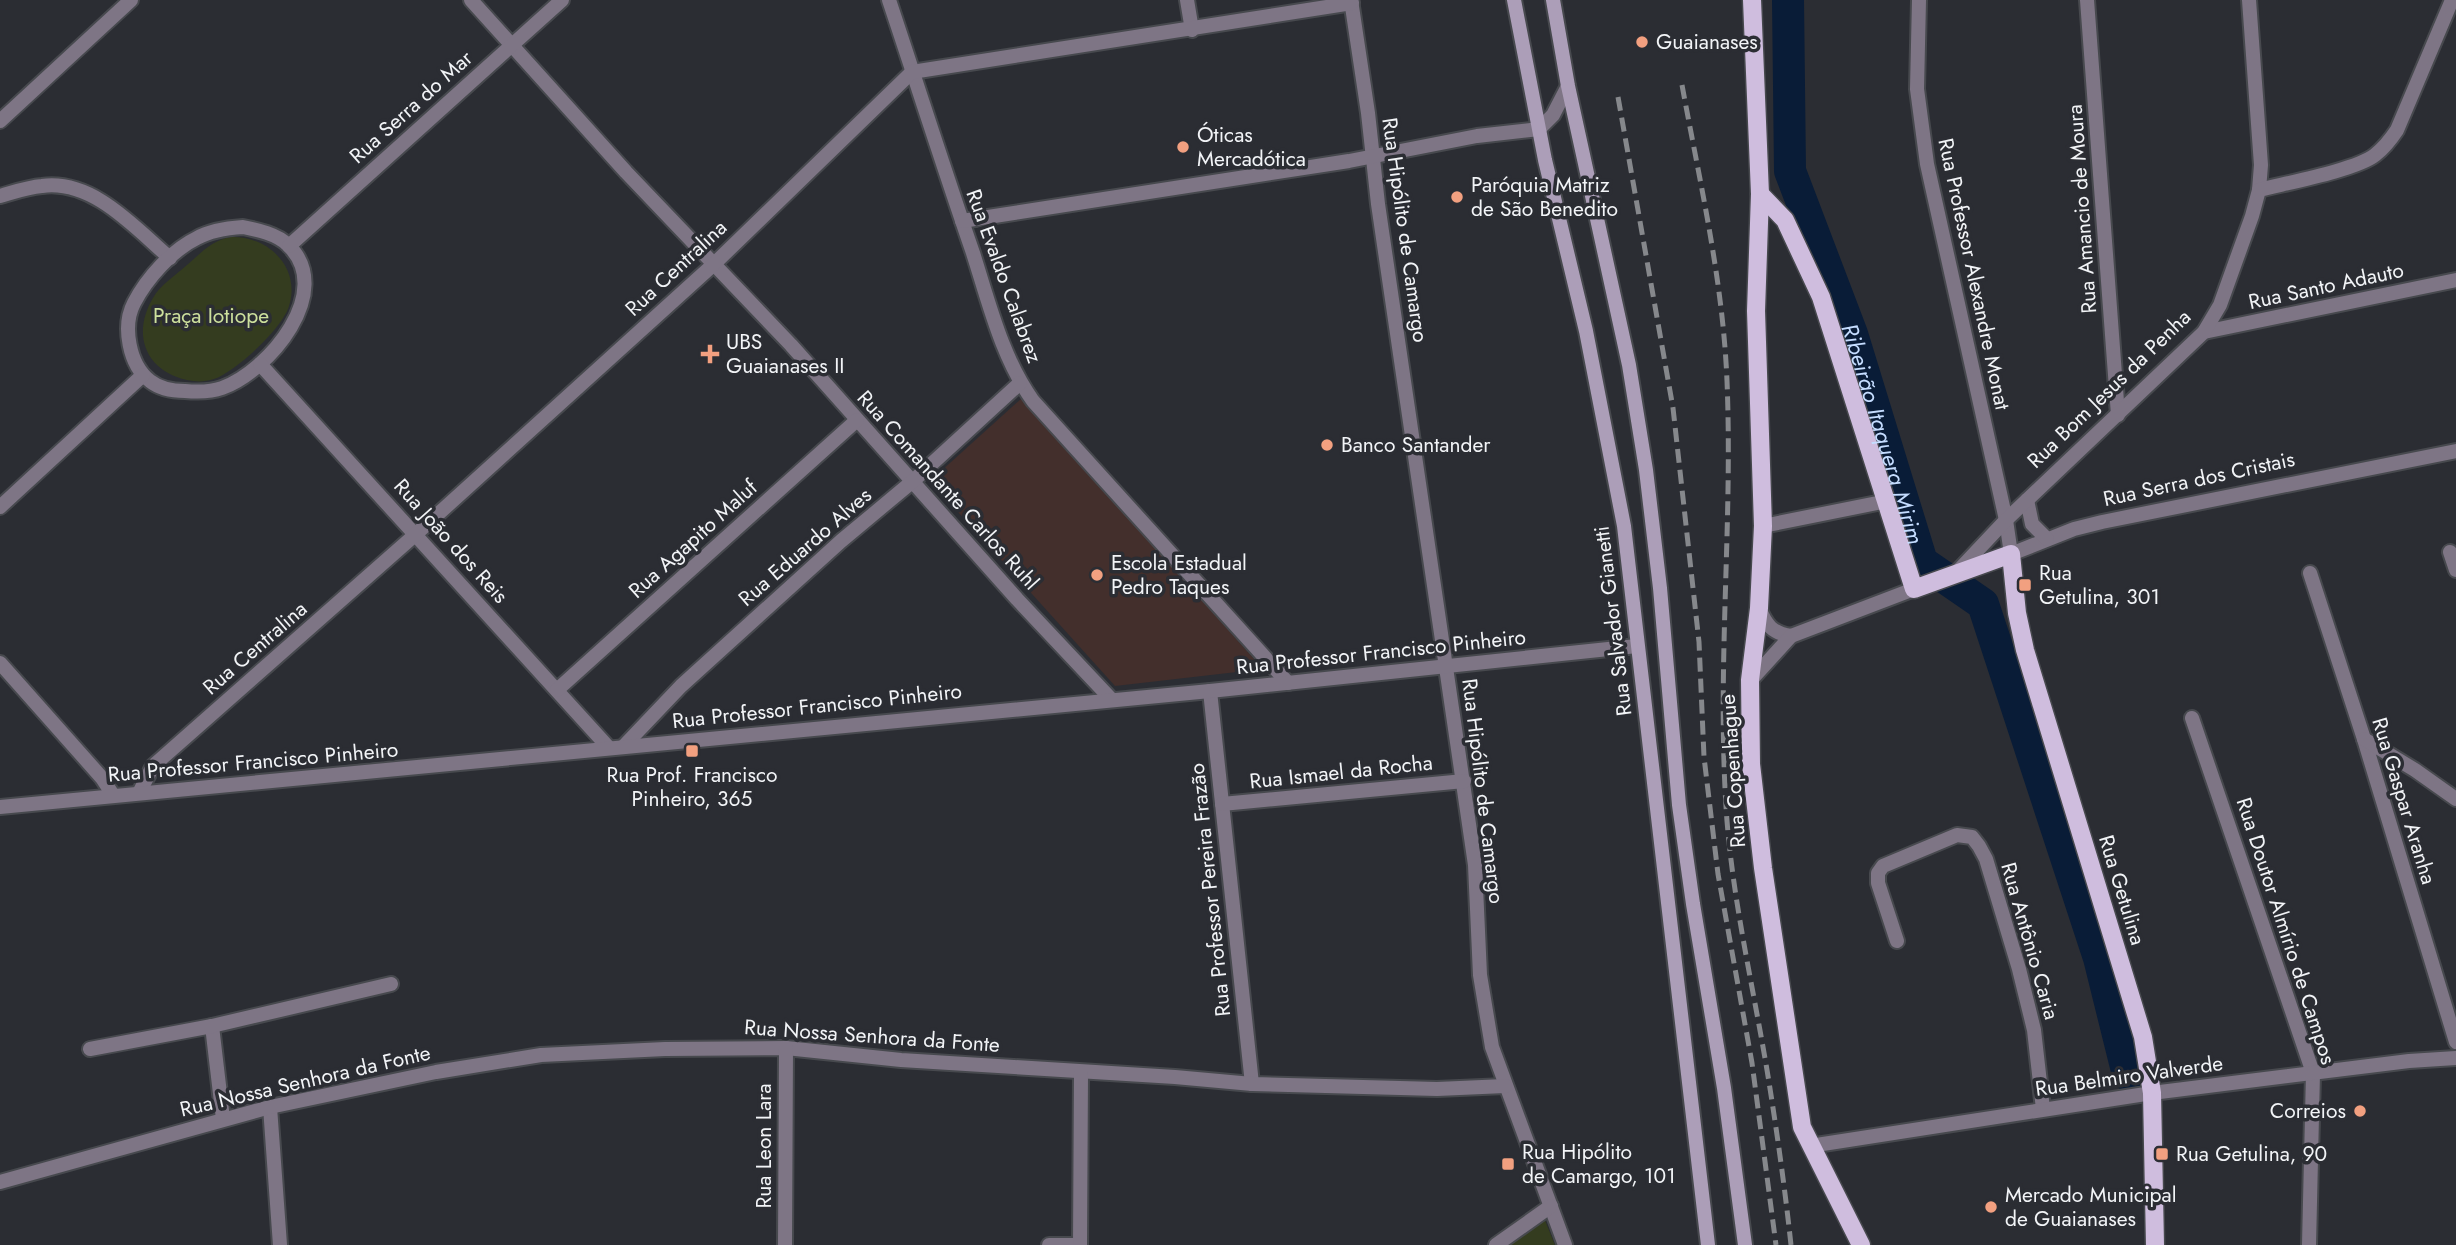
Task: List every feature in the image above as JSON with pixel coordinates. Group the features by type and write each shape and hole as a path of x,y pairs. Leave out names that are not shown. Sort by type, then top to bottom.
{"main road":[{"name":"Rua Salvador Gianetti","path":"1514,0 1539,129 1586,331 1624,526 1708,1245"},
{"path":"1553,0 1568,86 1629,365 1646,470 1660,588 1679,804 1724,1088 1745,1245"},
{"name":"Rua Copenhague","path":"1752,0 1760,194 1756,311 1763,526 1759,608 1750,680 1751,764 1763,868 1802,1127 1861,1245"},
{"path":"1760,194 1785,220 1821,297 1887,500 1920,586"},
{"name":"Rua Serra dos Cristais","path":"1953,573 2011,554"},
{"name":"Rua Getulina","path":"2011,554 2017,612 2025,650 2143,1037 2152,1093 2155,1245"},
{"name":"Rua Bom Jesus da Penha","path":"1920,586 1953,573"}],"street":[{"path":"0,121 131,0"},
{"name":"Rua Comandante Carlos Ruhl","path":"471,0 626,172 791,345 1017,599 1111,699"},
{"name":"Rua Serra do Mar","path":"289,246 562,0"},
{"name":"Rua Evaldo Calabrez","path":"889,0 962,220 1020,383 1058,429 1288,683"},
{"path":"1187,0 1192,30"},
{"name":"Rua Professor Alexandre Monat","path":"1919,0 1917,89 1927,164 2006,520 2011,554"},
{"name":"Rua Amancio de Moura","path":"2087,0 2118,415"},
{"name":"Rua Bom Jesus da Penha","path":"1953,573 2204,332 2220,305 2259,190 2261,165 2249,0"},
{"path":"2259,190 2357,164 2373,157 2386,145 2397,130 2452,0"},
{"path":"912,72 1192,30 1352,2"},
{"name":"Rua Hipólito de Camargo","path":"1352,2 1464,781 1475,865 1480,975 1492,1047 1564,1245"},
{"name":"Rua Centralina","path":"139,793 153,766 714,264 912,72"},
{"path":"962,220 1349,161 1477,136 1539,129 1553,116 1568,86"},
{"path":"0,196 44,185 71,188 89,194 141,231 170,258"},
{"path":"227,228 257,230 289,246 300,262 303,290 300,304 290,330 261,364 244,377 221,388 198,392 172,391 155,385 143,375 132,352 128,332 134,304 170,258 199,237 227,228"},
{"name":"Rua Santo Adauto","path":"2204,332 2456,280"},
{"name":"Rua João dos Reis","path":"261,364 557,690 616,747"},
{"path":"0,507 143,375"},
{"name":"Rua Eduardo Alves","path":"616,747 681,685 1020,383"},
{"name":"Rua Agapito Maluf","path":"557,690 857,420"},
{"name":"Rua Serra dos Cristais","path":"2011,554 2074,529 2456,450"},
{"path":"1763,526 1887,500"},
{"name":"Rua Bom Jesus da Penha","path":"2027,500 2032,524 2047,539"},
{"path":"2450,552 2456,570"},
{"name":"Rua Gaspar Aranha","path":"2310,573 2364,739 2456,1042"},
{"name":"Rua Bom Jesus da Penha","path":"1750,680 1791,636 1920,586"},
{"path":"1759,608 1766,625 1780,634 1791,636"},
{"name":"Rua Professor Francisco Pinheiro","path":"0,807 1210,691 1637,646"},
{"path":"0,663 102,778 113,795"},
{"name":"Rua Professor Pereira Frazão","path":"1210,691 1252,1084"},
{"name":"Rua Doutor Almírio de Campos","path":"2193,718 2313,1073 2309,1245"},
{"path":"2364,739 2456,799"},
{"name":"Rua Ismael da Rocha","path":"1222,804 1464,781"},
{"name":"Rua Antônio Caria","path":"1898,941 1878,883 1878,873 1883,866 1957,835 1972,837 1986,859 2020,969 2034,1030 2043,1109"},
{"path":"90,1049 212,1026 391,984"},
{"path":"212,1026 223,1119"},
{"name":"Rua Nossa Senhora da Fonte","path":"0,1182 270,1107 436,1072 541,1055 665,1049 786,1048 901,1060 1252,1084 1437,1089 1505,1086"},
{"name":"Rua Leon Lara","path":"785,1245 786,1048"},
{"name":"Rua Belmiro Valverde","path":"1810,1146 2152,1093 2409,1061 2456,1058"},
{"path":"1049,1245 1080,1245 1081,1073"},
{"path":"270,1107 280,1245"},
{"path":"1496,1245 1551,1206"}],"shaded area":[{"name":"Escola Estadual Pedro Taques","path":"1022,398 1263,669 1115,686 930,481"}],"green space":[{"name":"Praça Iotiope","path":"231,237 258,242 279,257 290,279 292,292 289,306 278,326 268,337 223,375 201,381 173,375 161,369 146,349 143,325 146,312 156,293 168,280 207,248"},
{"path":"1544,1218 1555,1245 1506,1245"}],"waterway":[{"name":"Ribeirão Itaquera Mirim","path":"1788,0 1790,171 1852,334 1922,562 1983,604 2099,958 2128,1075"}],"railway":[{"path":"1682,85 1716,269 1725,344 1728,491 1723,711 1730,853 1775,1118 1791,1245"},
{"path":"1618,97 1673,408 1699,642 1704,757 1718,874 1752,1063 1776,1245"}],"place":[{"name":"Guaianases","path":"1642,42"},
{"name":"Óticas Mercadótica","path":"1183,147"},
{"name":"Paróquia Matriz de São Benedito","path":"1457,197"},
{"name":"UBS Guaianases II","path":"710,354"},
{"name":"Banco Santander","path":"1327,445"},
{"name":"Escola Estadual Pedro Taques","path":"1097,575"},
{"name":"Rua Getulina, 301","path":"2025,585"},
{"name":"Rua Prof. Francisco Pinheiro, 365","path":"692,751"},
{"name":"Correios","path":"2360,1111"},
{"name":"Rua Getulina, 90","path":"2162,1154"},
{"name":"Rua Hipólito de Camargo, 101","path":"1508,1164"},
{"name":"Mercado Municipal de Guaianases","path":"1991,1207"}]}
